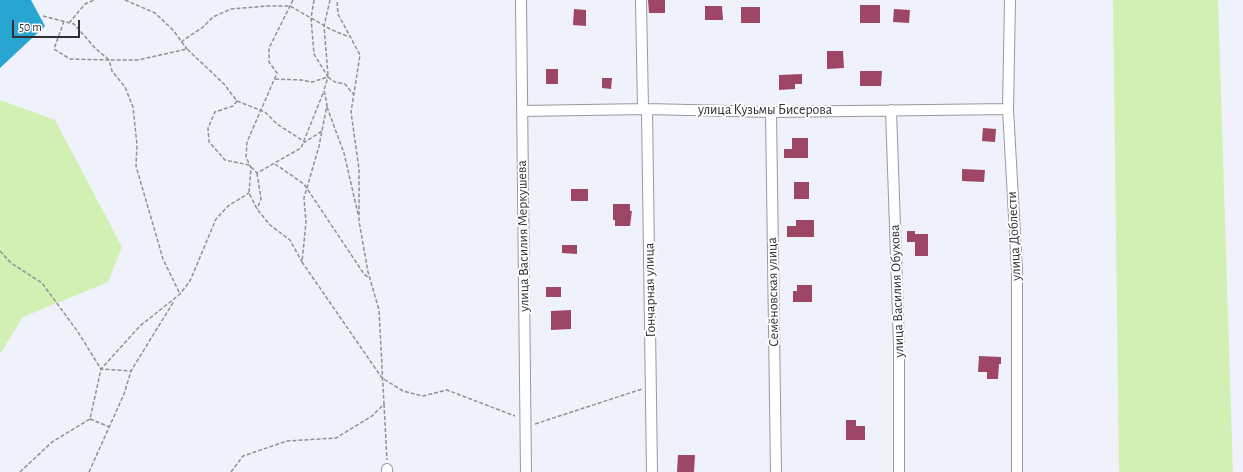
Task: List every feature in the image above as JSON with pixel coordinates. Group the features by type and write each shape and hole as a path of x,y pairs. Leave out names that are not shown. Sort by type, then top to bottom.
{"street":[{"name":"улица Василия Меркушева","path":"521,0 526,472"},
{"name":"Гончарная улица","path":"641,0 645,109 652,472"},
{"name":"улица Доблести","path":"1010,0 1008,109 1017,270 1017,472"},
{"name":"улица Кузьмы Бисерова","path":"522,111 645,109 771,112 1008,109"},
{"name":"улица Василия Обухова","path":"891,110 899,345 899,472"},
{"name":"Семёновская улица","path":"771,112 776,472"}],"path":[{"path":"69,23 85,4 94,0"},
{"path":"125,0 155,13 186,49 224,84 237,101 262,111 277,124 305,142"},
{"path":"258,209 261,199 257,173 250,165 246,157 247,142 262,111 277,73 269,62 269,48 293,0"},
{"path":"314,0 311,18 314,54 328,77 335,82 345,84 353,94"},
{"path":"257,173 301,148 305,142 312,116 324,90 328,77 324,26 330,0"},
{"path":"337,0 338,14 360,56 351,112 359,169 359,218"},
{"path":"181,42 203,27 213,17 231,9 290,6 324,26 344,36 350,37"},
{"path":"43,16 74,24 95,48 108,60 112,71 125,87 133,108 137,145 136,166 163,259 180,294"},
{"path":"64,21 54,49 70,59 138,60 186,49"},
{"path":"275,79 312,82 328,77"},
{"path":"324,90 327,105 344,153 359,218 370,278 379,310 387,471"},
{"path":"237,101 233,106 216,112 208,128 209,142 225,160 250,165"},
{"path":"302,262 306,222 304,198 322,131 327,105"},
{"path":"305,142 322,131"},
{"path":"274,164 304,184 364,274 370,278"},
{"path":"250,165 249,193 258,209 270,225 290,240 302,262 382,378"},
{"path":"20,472 52,442 90,419 101,369 140,326 180,294 190,281 216,219 228,206 249,193"},
{"path":"0,251 11,263 42,283 78,332 101,369"},
{"path":"89,472 124,394 131,371 175,299"},
{"path":"101,369 131,371"},
{"path":"231,472 243,456 287,441 336,438 372,416 384,404"},
{"path":"90,419 110,427"}],"green space":[{"path":"1113,0 1218,0 1233,472 1119,472"},
{"path":"0,100 55,120 122,247 108,282 23,317 0,354"}],"water":[{"path":"0,0 31,0 45,26 0,68"}],"building":[{"path":"648,0 665,0 665,13 649,13"},
{"path":"860,5 880,5 880,23 860,23"},
{"path":"705,6 722,6 723,20 705,20"},
{"path":"741,7 760,7 760,23 741,23"},
{"path":"574,9 586,10 586,26 573,25"},
{"path":"894,9 910,10 909,23 893,22"},
{"path":"827,51 843,51 844,68 827,69"},
{"path":"546,69 558,69 558,84 546,84"},
{"path":"860,71 882,71 881,86 860,86"},
{"path":"802,74 802,84 795,84 795,89 779,90 779,75"},
{"path":"602,78 612,78 611,89 602,88"},
{"path":"983,128 996,129 995,142 982,141"},
{"path":"792,138 808,138 808,158 784,158 784,149 792,149"},
{"path":"962,169 985,170 984,182 962,181"},
{"path":"794,182 809,182 809,199 794,199"},
{"path":"571,189 588,189 588,201 571,201"},
{"path":"613,204 630,204 630,211 632,211 630,226 615,226 615,220 613,220"},
{"path":"796,220 814,220 814,237 787,237 787,226 796,226"},
{"path":"907,231 915,231 915,234 928,234 928,256 915,256 915,242 907,242"},
{"path":"562,245 577,245 577,254 562,253"},
{"path":"797,285 812,285 812,302 793,302 793,291 797,291"},
{"path":"546,287 561,287 561,297 546,297"},
{"path":"571,310 571,329 551,330 551,311"},
{"path":"979,356 1001,357 998,379 987,379 987,372 978,372"},
{"path":"846,420 856,420 856,426 865,426 865,440 846,440"},
{"path":"678,455 695,455 694,472 677,472"}]}
